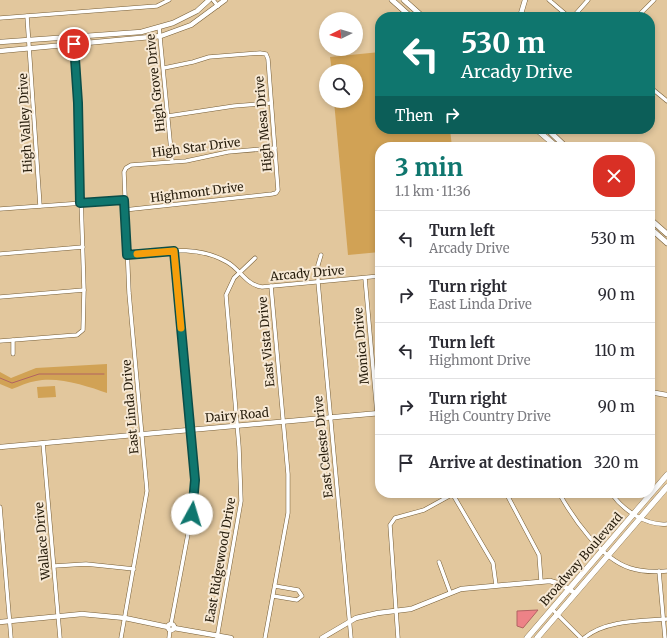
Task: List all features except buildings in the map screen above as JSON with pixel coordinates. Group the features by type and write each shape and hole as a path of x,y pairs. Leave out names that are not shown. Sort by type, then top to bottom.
{"main road":[{"path":"392,0 405,12"},
{"path":"404,0 417,12"},
{"path":"542,134 551,142"},
{"path":"552,134 561,142"},
{"path":"655,224 667,234"},
{"path":"655,232 667,243"},
{"name":"Broadway Boulevard","path":"655,489 667,475"},
{"name":"Broadway Boulevard","path":"537,638 667,488"},
{"name":"Broadway Boulevard","path":"527,638 648,498"}],"street":[{"path":"156,0 157,6"},
{"path":"0,18 157,6 169,0"},
{"path":"0,42 141,32 173,23 197,11 209,0"},
{"path":"213,0 218,6"},
{"path":"0,51 161,36 190,25 225,0"},
{"path":"522,12 526,0"},
{"path":"549,0 563,12"},
{"path":"577,12 588,0"},
{"path":"642,12 654,0"},
{"name":"High Valley Drive","path":"27,16 30,40 40,206"},
{"name":"High Grove Drive","path":"159,27 172,161"},
{"path":"0,341 77,334 83,330 84,290 80,203 78,103 73,36"},
{"name":"High Mesa Drive","path":"164,68 209,57 260,52 266,54 268,59 278,186 276,193 272,194"},
{"path":"655,91 667,101"},
{"path":"168,116 234,106 271,103"},
{"name":"High Star Drive","path":"124,172 126,168 131,165 186,161 228,152 275,148"},
{"name":"East Linda Drive","path":"121,638 147,491 127,255 124,210 124,172"},
{"name":"Highmont Drive","path":"124,210 272,194"},
{"path":"0,209 124,200"},
{"path":"0,254 82,247"},
{"name":"Arcady Drive","path":"127,255 194,250 211,254 229,262 256,286 375,277"},
{"path":"169,638 194,502 190,430 174,251"},
{"name":"East Celeste Drive","path":"321,255 318,265 318,282 351,638"},
{"name":"East Ridgewood Drive","path":"217,637 241,501 242,480 225,303 228,287 255,258"},
{"name":"Monica Drive","path":"365,278 375,374"},
{"name":"East Vista Drive","path":"265,638 288,513 288,474 271,286"},
{"path":"0,297 84,290"},
{"path":"12,340 14,354"},
{"path":"655,393 667,395"},
{"name":"Dairy Road","path":"0,447 375,413"},
{"name":"Wallace Drive","path":"43,443 60,638"},
{"path":"398,638 390,526 395,518 424,510 444,498"},
{"path":"455,498 493,563 496,585"},
{"path":"509,498 539,555 541,581"},
{"path":"562,498 578,524 615,561 630,568 667,571"},
{"path":"616,498 625,508 651,524 667,524"},
{"path":"0,507 11,638"},
{"path":"439,562 450,592"},
{"path":"54,566 86,564 134,569"},
{"path":"659,571 665,619 664,638"},
{"path":"322,638 350,622 366,615 411,610 450,592 461,589 541,581 555,582 575,593"},
{"path":"273,596 297,600 302,596 298,590 275,586"},
{"path":"552,609 581,638"},
{"path":"0,622 82,614 125,618 217,637 232,638"},
{"path":"584,638 589,634 614,624 665,619"}],"shaded area":[{"path":"375,52 375,134 451,134 451,142 375,142 375,252 348,255 335,108 363,108 363,64 331,64 330,57 363,56 363,54"},
{"path":"107,364 107,393 82,385 53,380 33,382 12,389 0,384 0,372 11,378 36,368"},
{"path":"55,386 56,397 38,398 37,387"},
{"path":"538,610 523,628 517,626 517,611"}],"waterway":[{"path":"0,378 12,383 39,374 104,374"}],"slow traffic":[{"path":"137,254 174,251 181,328"}],"route":[{"path":"74,44 78,103 80,203 124,200 127,255 174,251 195,480 192,514"}]}
